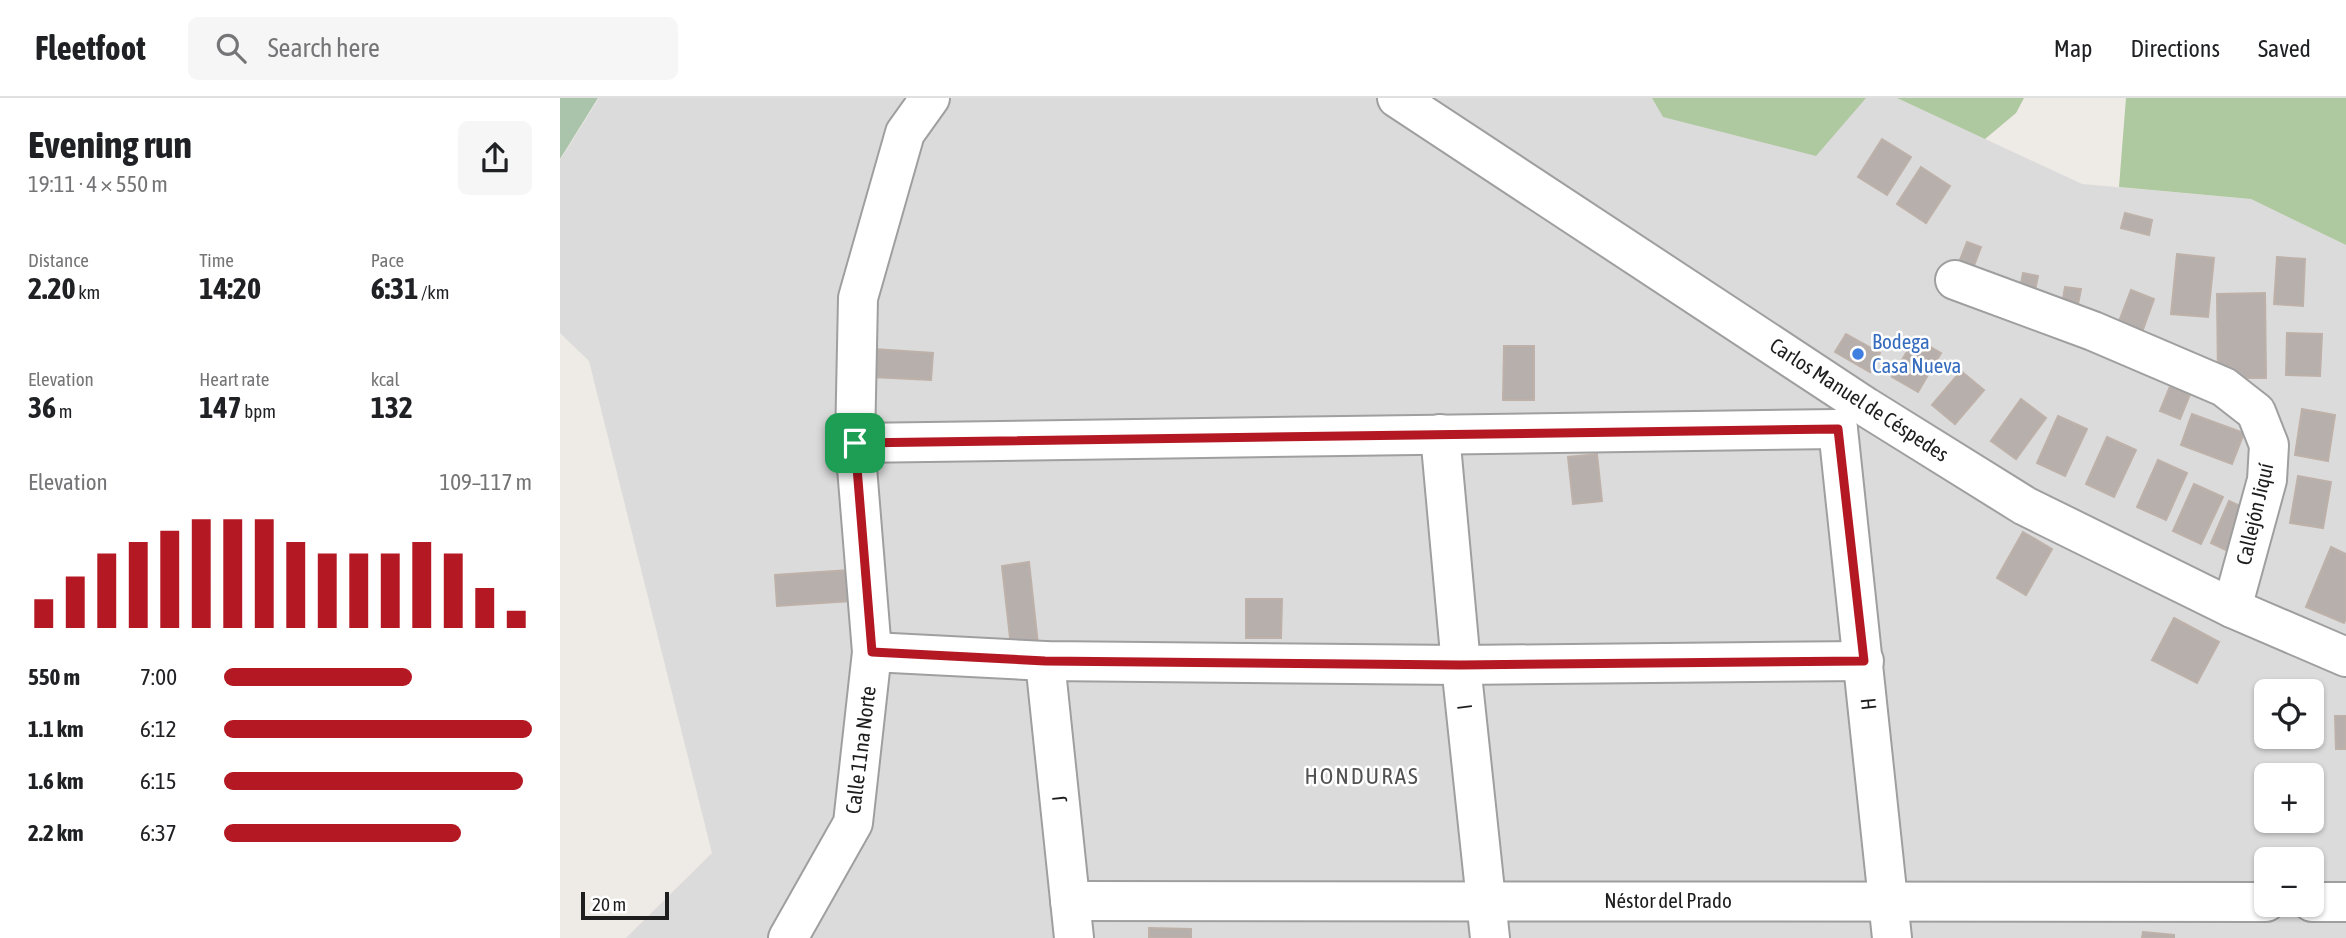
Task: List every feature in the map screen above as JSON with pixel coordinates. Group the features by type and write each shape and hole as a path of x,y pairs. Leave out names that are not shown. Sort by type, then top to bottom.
{"street":[{"name":"Calle 11na Norte","path":"788,938 853,823 872,652 855,443 858,298 905,133 930,98"},
{"name":"Carlos Manuel de Céspedes","path":"1397,98 1852,418 2232,608 2346,657"},
{"name":"Callejón Jiquí","path":"1955,280 2154,356 2224,387 2256,412 2269,445 2267,480 2232,608"},
{"path":"855,443 1440,435 1852,418"},
{"name":"H","path":"1852,418 1864,661 1891,920"},
{"name":"I","path":"1440,435 1461,665 1489,920"},
{"path":"872,652 1045,661 1461,665 1864,661"},
{"name":"J","path":"1045,661 1074,938"},
{"name":"Néstor del Prado","path":"1070,901 1489,920 1891,920 2254,903"},
{"path":"2324,902 2346,902"}],"shaded area":[{"path":"599,98 1897,98 2082,184 2251,199 2346,245 2346,938 626,938 712,853 589,361 560,333 560,160"}],"green space":[{"path":"560,98 598,98 560,159"},
{"path":"1652,98 1866,98 1816,156 1663,117"},
{"path":"1897,98 2024,98 2016,113 1985,139"},
{"path":"2126,98 2346,98 2346,245 2251,199 2119,187"}],"building":[{"path":"1882,139 1911,157 1887,195 1858,177"},
{"path":"1921,167 1950,186 1926,223 1897,204"},
{"path":"2125,213 2152,220 2149,235 2121,228"},
{"path":"1967,242 1981,247 1972,271 1958,265"},
{"path":"2177,254 2214,258 2208,317 2171,314"},
{"path":"2277,257 2305,259 2303,306 2274,304"},
{"path":"2023,273 2038,276 2033,300 2018,298"},
{"path":"2065,287 2081,289 2076,314 2061,311"},
{"path":"2131,290 2154,299 2141,335 2117,327"},
{"path":"2265,293 2266,378 2218,378 2217,294"},
{"path":"2287,333 2322,334 2320,376 2286,375"},
{"path":"1846,334 1880,353 1870,372 1835,352"},
{"path":"1915,338 1941,353 1918,392 1892,377"},
{"path":"1504,346 1534,346 1534,400 1503,400"},
{"path":"874,349 933,353 931,380 872,377"},
{"path":"1961,371 1984,390 1955,424 1932,405"},
{"path":"2171,384 2191,392 2180,419 2160,411"},
{"path":"2021,399 2046,418 2016,459 1991,441"},
{"path":"2302,409 2335,415 2328,461 2295,455"},
{"path":"2192,414 2244,433 2232,464 2181,445"},
{"path":"2058,416 2087,429 2065,476 2037,463"},
{"path":"2107,437 2136,450 2114,497 2086,484"},
{"path":"1597,454 1602,501 1573,504 1568,457"},
{"path":"2158,460 2187,473 2166,520 2137,507"},
{"path":"2298,476 2331,482 2323,528 2290,523"},
{"path":"2194,484 2223,497 2201,544 2173,531"},
{"path":"2229,501 2251,511 2232,553 2211,543"},
{"path":"2023,532 2052,549 2026,595 1997,578"},
{"path":"2331,547 2346,554 2344,623 2306,607"},
{"path":"1029,562 1038,644 1011,647 1002,566"},
{"path":"849,570 851,601 777,606 775,575"},
{"path":"1246,599 1282,599 1281,638 1246,638"},
{"path":"2174,618 2219,642 2197,683 2152,660"},
{"path":"2335,716 2346,716 2346,749 2336,749"},
{"path":"1149,928 1191,929 1191,938 1149,938"},
{"path":"2143,932 2174,935 2174,938 2142,938"}],"place":[{"name":"Bodega Casa Nueva","path":"1858,354"}],"district":[{"name":"HONDURAS","path":"1362,776"}],"route":[{"path":"1838,429 1864,661 1461,665 1045,661 872,652 855,443 1838,429"}]}
